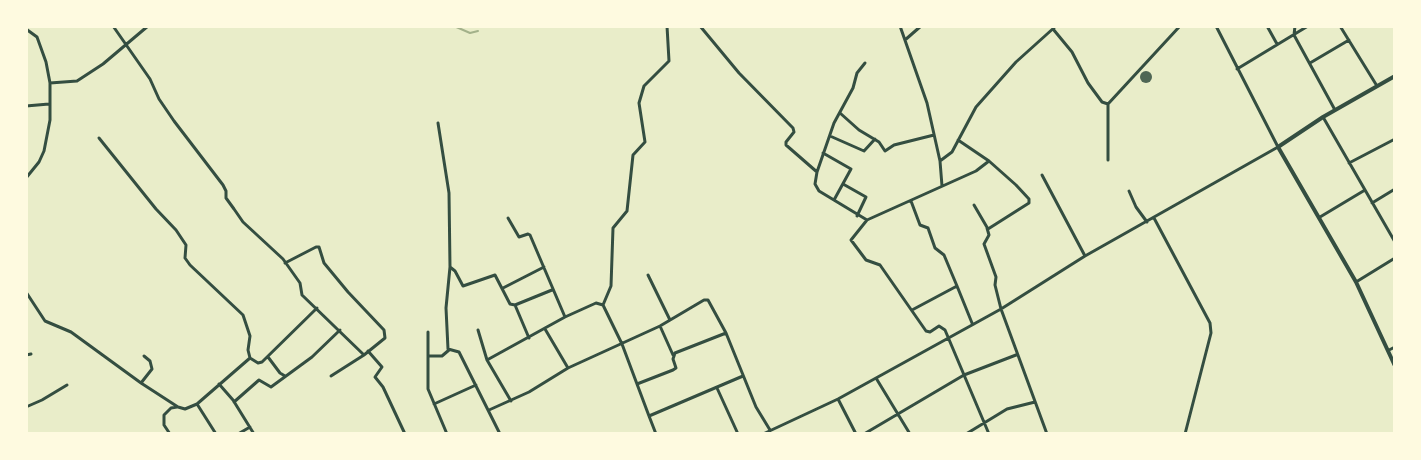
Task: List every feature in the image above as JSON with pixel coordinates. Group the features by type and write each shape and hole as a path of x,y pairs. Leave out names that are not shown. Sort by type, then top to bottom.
{"street":[{"path":"113,26 150,79 158,99 223,185 226,191 226,198 243,222 285,263 300,283 302,295 364,355"},
{"path":"50,83 77,81 127,45 148,26"},
{"path":"603,305 612,286 613,228 627,211 634,155 646,142 639,104 644,86 669,61 667,26"},
{"path":"700,26 739,73 792,128 794,132 786,142 786,146 817,172"},
{"path":"900,26 927,103 940,161 942,186"},
{"path":"905,40 921,26"},
{"path":"1108,160 1108,104 1180,26"},
{"path":"1216,26 1278,147 1356,282 1395,366"},
{"path":"1267,26 1277,44"},
{"path":"1295,26 1294,35 1335,110"},
{"path":"1237,69 1308,26"},
{"path":"1340,26 1377,86"},
{"path":"940,161 952,152 976,107 1016,62 1054,28 1072,52 1088,83 1102,102 1108,104"},
{"path":"26,29 37,37 46,62 50,83 49,132 39,162 26,178"},
{"path":"1310,63 1349,40"},
{"path":"865,63 857,74 853,88 823,153 817,172 817,188 857,216 867,220"},
{"path":"763,434 838,399 1001,309 1085,256 1278,147 1335,110 1395,76"},
{"path":"26,106 49,104"},
{"path":"840,113 859,130 875,139 885,151 894,145 934,135"},
{"path":"1323,118 1395,242"},
{"path":"438,123 449,193 450,267 446,308 449,350"},
{"path":"830,136 864,151 875,139"},
{"path":"99,138 180,234 186,245 185,258 190,265 243,315 250,336 248,350 250,358 258,363 268,356 317,308"},
{"path":"1349,163 1395,139"},
{"path":"958,140 989,161 1030,200 1008,218 987,228"},
{"path":"823,153 850,167 852,171 834,200"},
{"path":"989,161 976,171 867,220 851,240 866,260 880,265 926,331 930,332 939,326 950,337 964,375 990,434"},
{"path":"1042,175 1085,256"},
{"path":"843,184 866,196 857,216"},
{"path":"1372,203 1395,189"},
{"path":"1320,217 1365,190"},
{"path":"1129,191 1147,222"},
{"path":"911,201 920,225 928,228 935,248 944,256 972,324"},
{"path":"974,205 989,235 984,244 996,277 995,285 1001,309 1016,355 1047,434"},
{"path":"508,218 519,237 530,235 565,317"},
{"path":"1154,218 1210,323 1212,333 1185,434"},
{"path":"285,263 319,247 324,263 384,330 385,338 364,355 331,376"},
{"path":"1356,282 1395,258"},
{"path":"502,288 544,266"},
{"path":"450,267 455,271 461,286 493,274 497,276 508,302 515,305 529,338"},
{"path":"648,275 670,320"},
{"path":"912,310 957,286"},
{"path":"515,305 552,290"},
{"path":"26,292 46,321 71,332 178,407 186,409 197,404 250,358"},
{"path":"489,410 511,401 568,368 660,326 704,300 708,300 726,333 756,407 770,430"},
{"path":"487,360 565,317 596,303 603,305 622,344 656,434"},
{"path":"637,384 673,370 676,365 660,326"},
{"path":"545,329 568,368"},
{"path":"234,402 259,380 271,387 312,357 340,330"},
{"path":"478,330 487,360 511,401"},
{"path":"428,332 428,389 445,433"},
{"path":"673,355 726,333"},
{"path":"1388,350 1395,346"},
{"path":"428,356 442,356 449,350"},
{"path":"449,350 459,352 500,434"},
{"path":"368,351 382,368 375,377 383,387 405,434"},
{"path":"26,355 31,354"},
{"path":"864,434 964,375 1016,355"},
{"path":"142,383 152,370 150,361 144,356"},
{"path":"268,356 280,373 286,376"},
{"path":"649,416 743,376"},
{"path":"876,378 910,434"},
{"path":"219,384 234,402 254,434"},
{"path":"26,407 67,385"},
{"path":"434,404 476,385"},
{"path":"717,388 738,434"},
{"path":"838,399 856,434"},
{"path":"966,434 1007,409 1035,402"},
{"path":"197,404 216,434"},
{"path":"170,434 164,425 164,415 172,408 178,407"},
{"path":"238,434 250,427"}],"building":[{"path":"1146,71 1152,77 1146,83 1140,77"}],"waterway":[{"path":"454,26 470,33 478,31"}]}
